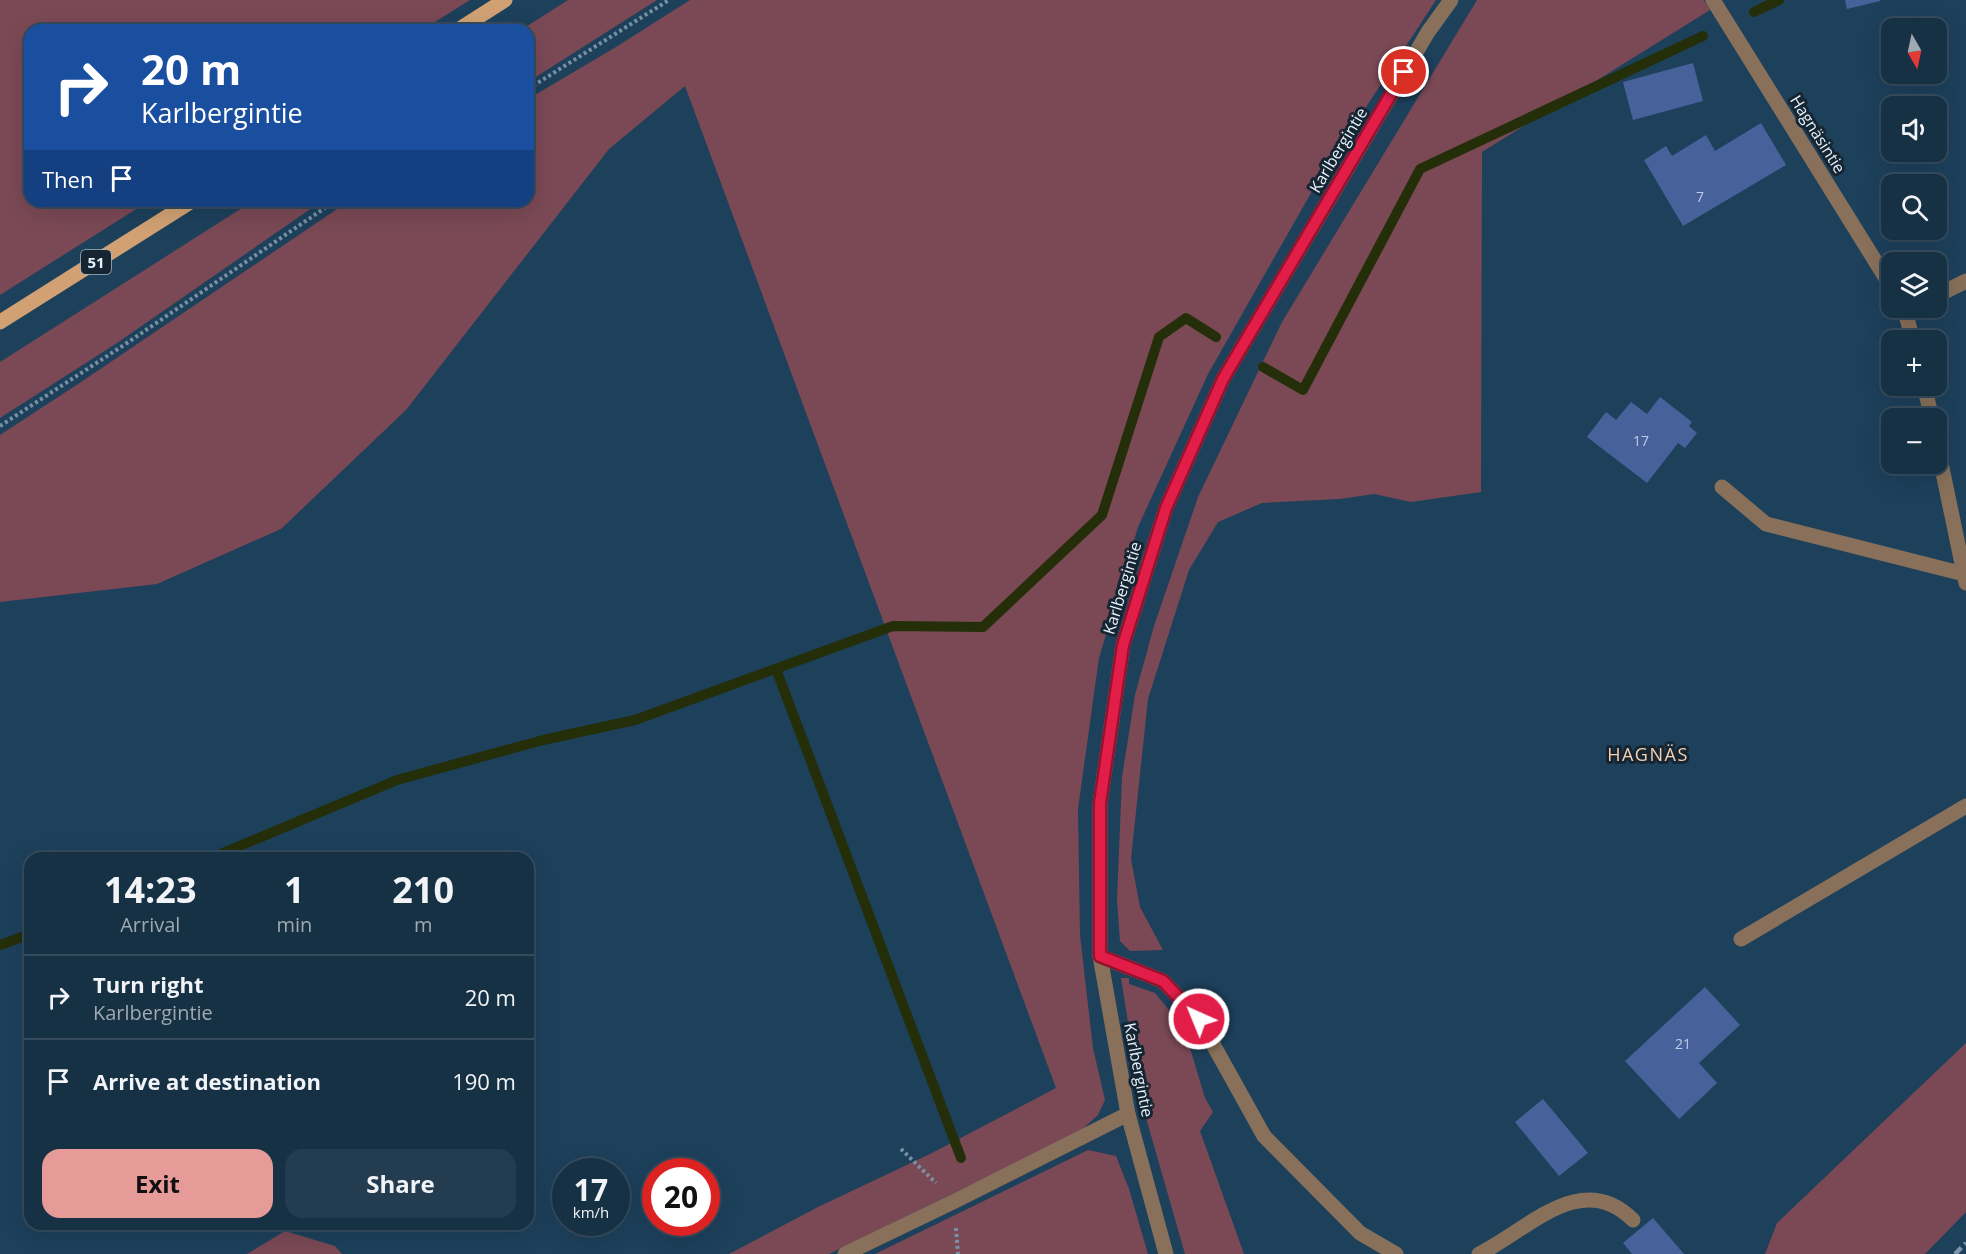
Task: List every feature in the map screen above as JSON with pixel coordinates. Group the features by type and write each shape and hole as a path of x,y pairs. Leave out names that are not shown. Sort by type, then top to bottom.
{"main road":[{"path":"467,24 505,0"},
{"name":"51","path":"0,321 182,207"}],"street":[{"name":"Karlbergintie","path":"1166,1254 1128,1114 1100,956 1100,803 1123,645 1166,508 1223,379 1428,32 1451,0"},
{"name":"Hagnäsintie","path":"1713,0 1881,270"},
{"path":"1947,290 1966,281"},
{"path":"1722,487 1766,525 1965,579 1943,474"},
{"path":"1741,939 1966,806"},
{"path":"1100,956 1163,981 1199,1019 1264,1136 1360,1233 1396,1254"},
{"path":"845,1254 1128,1114"},
{"path":"1479,1254 1495,1246 1548,1210 1576,1201 1606,1201 1621,1208 1633,1220"}],"path":[{"path":"534,85 669,0"},
{"path":"0,426 327,207"}],"shaded area":[{"path":"0,0 470,0 432,24 24,24 24,207 139,207 0,295"},
{"path":"568,0 657,0 534,78 534,24 530,24"},
{"path":"690,0 1436,0 1319,179 1208,374 1138,527 1099,658 1078,809 1080,935 1093,1048 1105,1100 1098,1115 1079,1132 829,1254 729,1254 818,1207 932,1153 1056,1088 685,86 609,149 406,410 281,529 157,584 0,602 0,435 340,207 534,207 534,95"},
{"path":"1477,0 1704,0 1710,10 1482,152 1481,492 1411,502 1374,494 1340,499 1262,503 1218,522 1189,570 1148,699 1131,859 1140,907 1163,950 1130,951 1120,941 1117,900 1122,777 1135,695 1154,626 1198,497 1282,322"},
{"path":"244,207 313,207 117,343 0,418 0,362"},
{"path":"1121,978 1129,978 1129,984 1155,993 1184,1028 1205,1098 1213,1112 1200,1131 1244,1254 1185,1254 1140,1097"},
{"path":"1966,1043 1966,1212 1925,1254 1765,1254 1777,1223"},
{"path":"1088,1150 1116,1156 1129,1189 1148,1254 875,1254"},
{"path":"285,1231 335,1246 342,1254 247,1254"}],"building":[{"path":"1845,0 1880,0 1880,1 1847,9"},
{"path":"1693,63 1703,101 1633,120 1623,82"},
{"path":"1761,123 1786,165 1683,226 1644,160 1666,146 1672,156 1706,135 1715,151"},
{"path":"1660,397 1692,422 1689,426 1697,433 1685,448 1678,443 1647,483 1587,437 1606,412 1616,420 1631,402 1647,414"},
{"path":"1705,987 1740,1025 1699,1063 1717,1083 1679,1119 1625,1061"},
{"path":"1543,1099 1588,1153 1559,1176 1515,1122"},
{"path":"1653,1218 1684,1254 1632,1254 1623,1243"}],"waterway":[{"path":"1754,12 1779,0"},
{"path":"1263,367 1303,390 1420,169 1703,36"},
{"path":"225,852 397,780 543,740 635,720 893,626 983,627 1102,515 1159,337 1186,318 1216,337"},
{"path":"776,669 961,1158"},
{"path":"0,945 24,936"}],"railway":[{"path":"1955,1254 1966,1243"}],"district":[{"name":"HAGNÄS","path":"1648,754"}],"route":[{"path":"1199,1019 1163,981 1100,956 1100,803 1123,645 1166,508 1223,379 1404,72"}]}
